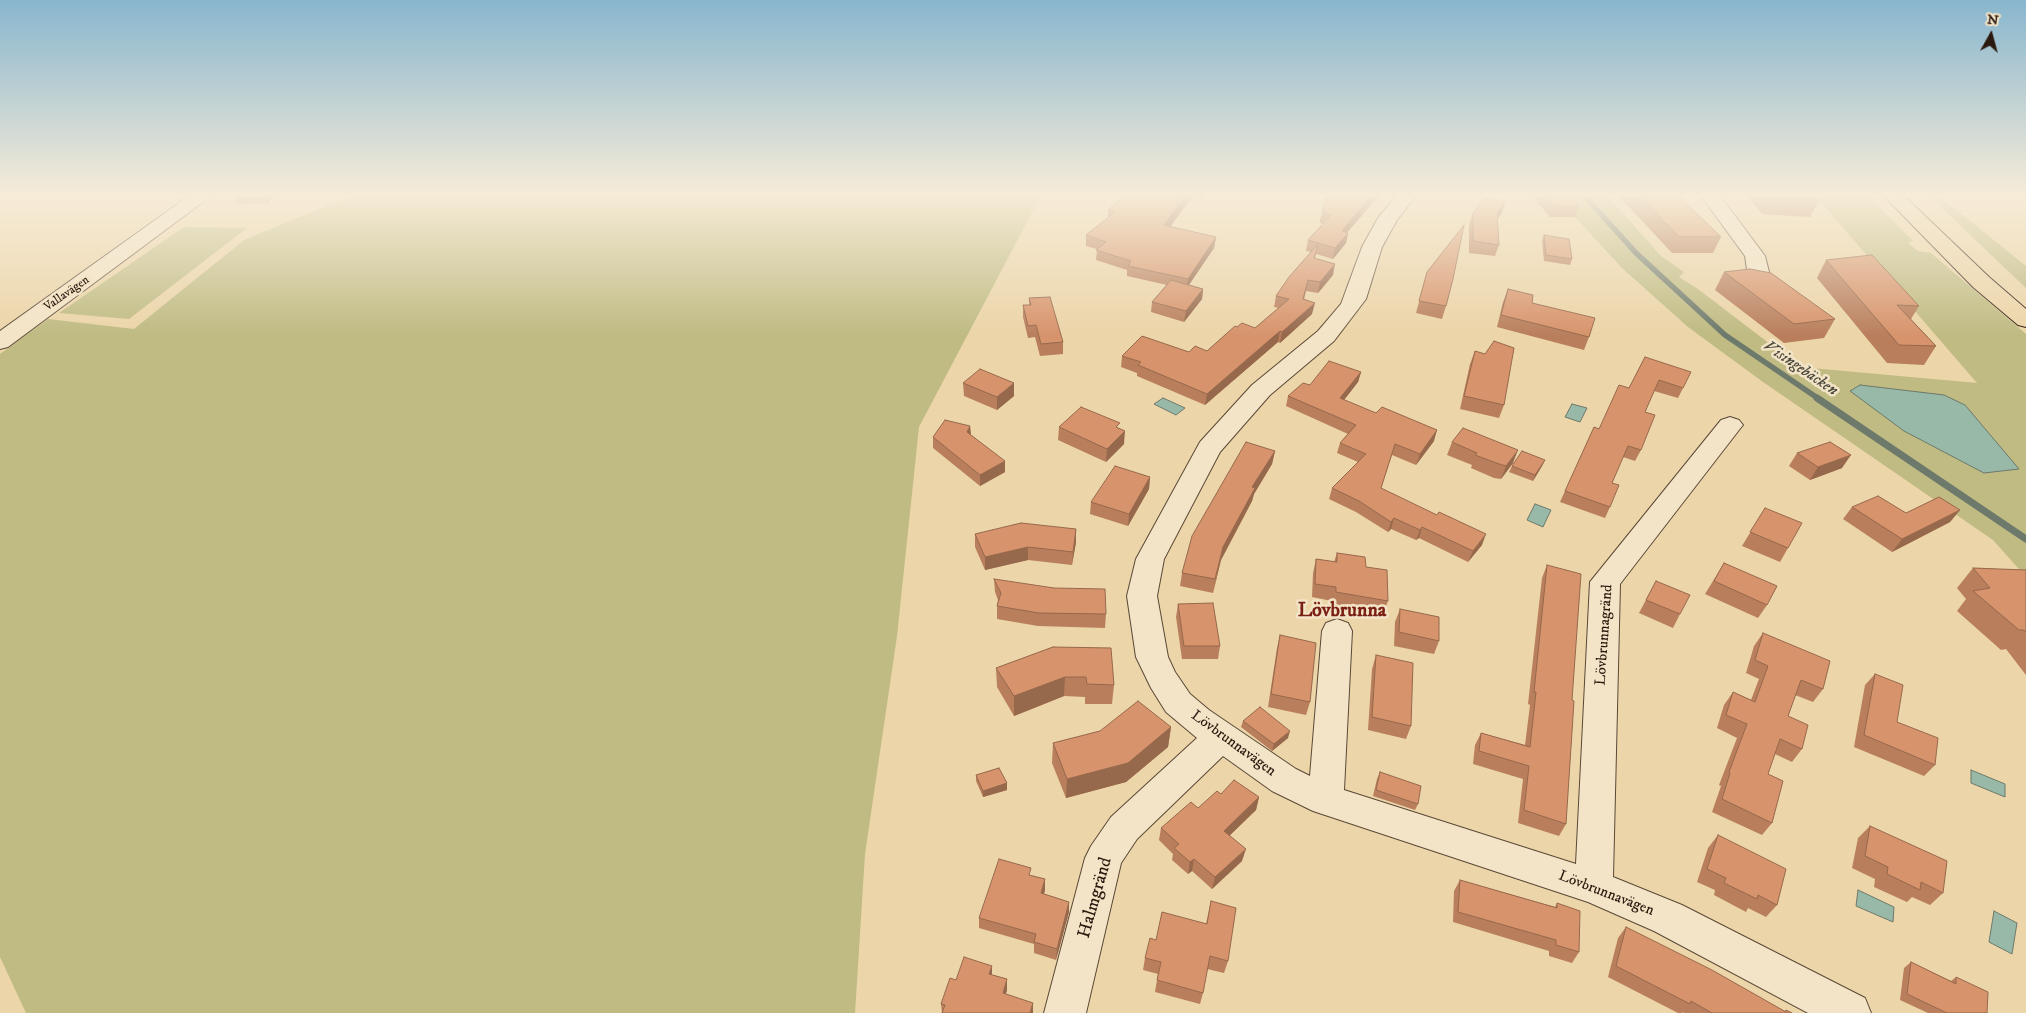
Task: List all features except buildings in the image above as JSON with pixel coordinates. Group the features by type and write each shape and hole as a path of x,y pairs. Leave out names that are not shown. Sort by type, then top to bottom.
{"main road":[{"path":"1938,240 1981,282 2026,320"},
{"path":"1955,240 1997,282 2026,316"}],"street":[{"name":"Vallavägen","path":"0,342 142,240"},
{"name":"Lövbrunnavägen","path":"1376,240 1355,299 1349,308 1326,336 1261,390 1209,448 1150,559 1142,596 1152,657 1162,679 1178,703 1220,737 1284,780 1326,800 1594,887 1668,918 1850,1013"},
{"path":"1743,240 1755,256 1759,276"},
{"name":"Lövbrunnagränd","path":"1594,887 1606,582 1704,461 1730,425"},
{"path":"1326,800 1337,631"},
{"name":"Halmgränd","path":"1066,1013 1104,858 1124,828 1220,737"}],"shaded area":[{"path":"165,240 231,240 129,319 59,313"},
{"path":"244,240 1017,240 919,427 897,636 865,854 855,1013 26,1013 0,957 0,354 48,319 134,329"},
{"path":"1596,240 1647,240 1661,256 1684,272 1679,277 1698,289 1800,367 1977,383 1854,240 1912,240 1908,243 1918,251 1931,253 2026,334 2026,577 1993,540 1763,382 1688,327 1622,268"},
{"path":"1976,240 1994,240 2026,266 2026,288"},
{"path":"1860,385 1944,395 1965,405 2019,469 1984,473 1904,431 1850,391"},
{"path":"1163,398 1185,408 1176,415 1154,404"},
{"path":"1572,404 1587,408 1580,422 1565,417"},
{"path":"1535,504 1551,510 1543,527 1527,520"},
{"path":"1971,770 2005,784 2005,797 1971,783"},
{"path":"1858,890 1894,907 1893,922 1856,906"},
{"path":"1994,911 2017,923 2012,954 1989,942"}],"waterway":[{"name":"Visingebäcken","path":"1625,240 1725,335 1819,399"},
{"name":"Visingebäcken","path":"1817,398 2026,539"}],"district":[{"name":"Lövbrunna","path":"1342,612"}]}
